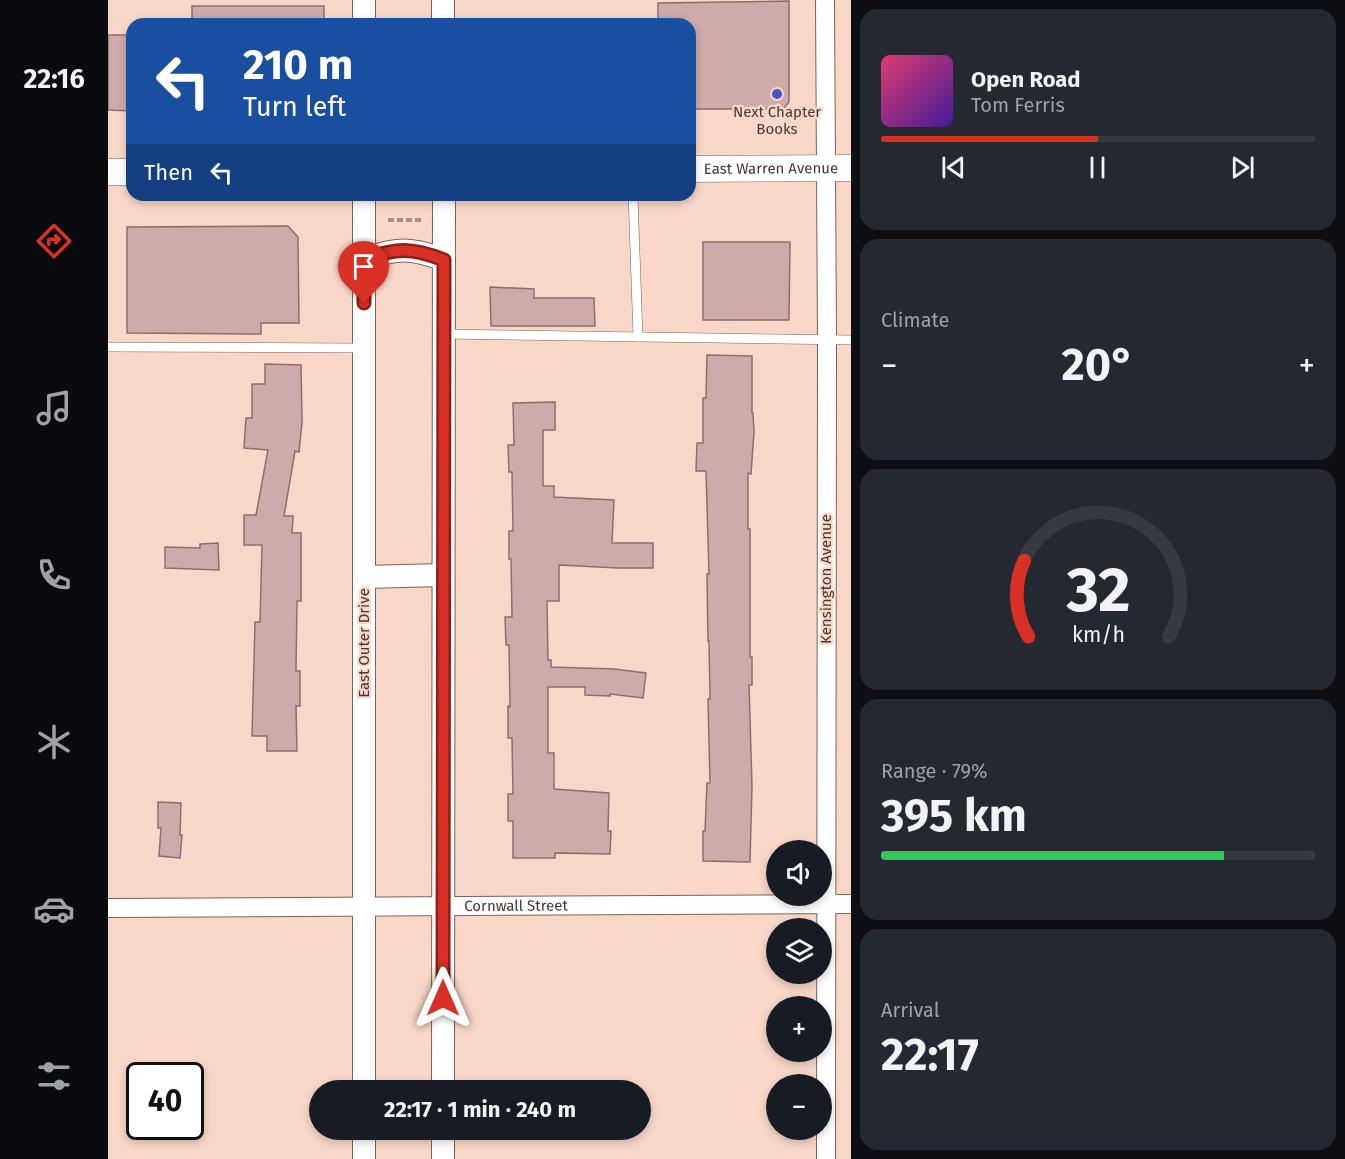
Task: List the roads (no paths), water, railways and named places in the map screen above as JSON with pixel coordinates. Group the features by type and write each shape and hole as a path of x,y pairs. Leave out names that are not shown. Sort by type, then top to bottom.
{"main road":[{"name":"East Warren Avenue","path":"696,169 851,168"},
{"path":"108,172 126,172"}],"street":[{"path":"364,0 364,18"},
{"path":"443,0 443,18"},
{"name":"Kensington Avenue","path":"825,0 826,840"},
{"name":"East Outer Drive","path":"364,201 364,1080"},
{"path":"443,1080 444,201"},
{"path":"364,259 406,249 444,260"},
{"path":"364,577 444,575"},
{"name":"Cornwall Street","path":"108,908 766,904"},
{"name":"Cornwall Street","path":"832,904 851,904"},
{"name":"Kensington Avenue","path":"826,906 826,1159"},
{"path":"364,1140 364,1159"},
{"path":"443,1140 443,1159"}],"lane":[{"path":"633,201 638,337"},
{"path":"444,334 851,340"},
{"path":"108,347 364,348"}],"place":[{"name":"Next Chapter Books","path":"777,94"}]}
